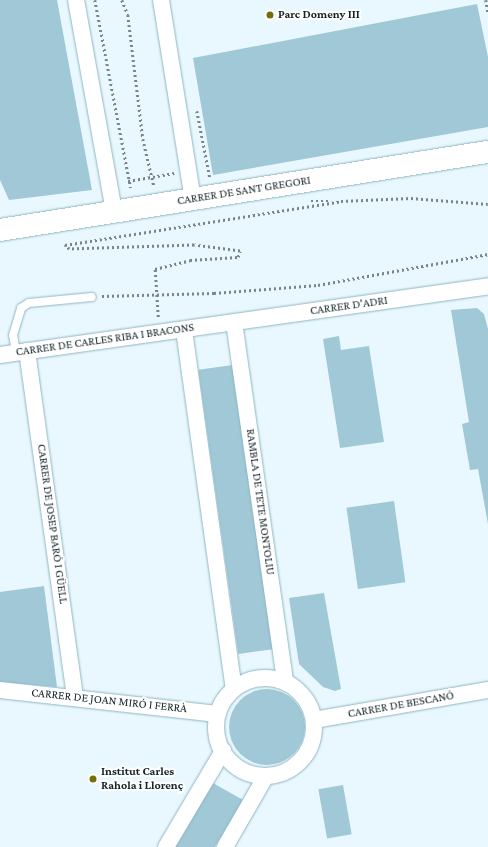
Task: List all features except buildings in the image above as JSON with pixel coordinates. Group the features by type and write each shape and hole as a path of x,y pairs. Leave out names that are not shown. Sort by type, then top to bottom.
{"main road":[{"name":"CARRER DE SANT GREGORI","path":"0,230 114,211 153,192 193,199 488,152"}],"street":[{"path":"76,0 114,211"},
{"path":"161,0 193,199"},
{"name":"CARRER D'ADRI","path":"210,326 488,286"},
{"name":"RAMBLA DE TETE MONTOLIU","path":"234,322 285,682"},
{"name":"CARRER DE CARLES RIBA I BRACONS","path":"0,355 210,326"},
{"path":"184,330 234,689"},
{"name":"CARRER DE JOSEP BARÓ I GÜELL","path":"22,352 75,697"},
{"path":"269,678 285,682 300,693 314,720 313,741 305,757 293,768 266,776 244,770 223,751 217,738 218,714 234,689 249,681 269,678"},
{"name":"CARRER DE JOAN MIRÓ I FERRÀ","path":"0,690 75,697 218,714"},
{"name":"CARRER DE BESCANÓ","path":"314,720 488,690"},
{"path":"166,847 223,751"},
{"path":"225,847 266,776"}],"lane":[{"path":"22,352 13,336 21,308 29,303 92,297"}],"path":[{"path":"95,0 129,188 137,187"},
{"path":"122,0 128,15 143,139 152,176 153,192 161,228"},
{"path":"486,0 488,12"},
{"path":"109,184 208,167"},
{"path":"153,192 160,184"},
{"path":"307,202 411,198 488,204"},
{"path":"163,333 156,295 155,269 190,260 242,254 194,245 69,249 65,244 342,200"},
{"path":"92,297 156,295 318,285 488,254"}],"shaded area":[{"path":"0,0 57,0 92,190 9,200 0,180"},
{"path":"477,4 488,57 488,127 213,175 193,58"},
{"path":"477,308 484,314 488,329 488,524 478,469 470,470 462,424 469,422 451,310"},
{"path":"339,336 341,350 369,346 384,442 340,448 323,339"},
{"path":"233,365 273,649 238,654 198,370"},
{"path":"394,501 405,582 358,589 346,508"},
{"path":"44,586 57,687 0,682 0,592"},
{"path":"324,593 341,689 335,691 323,687 299,664 289,598"},
{"path":"260,689 274,689 288,695 299,706 305,720 305,734 302,742 294,754 288,759 274,765 260,765 246,759 235,748 229,734 229,720 235,706 246,695"},
{"path":"213,783 243,800 215,847 175,847"},
{"path":"343,785 352,834 327,839 318,789"}],"place":[{"name":"Parc Domeny III","path":"270,15"},
{"name":"Institut Carles Rahola i Llorenç","path":"93,779"}]}
